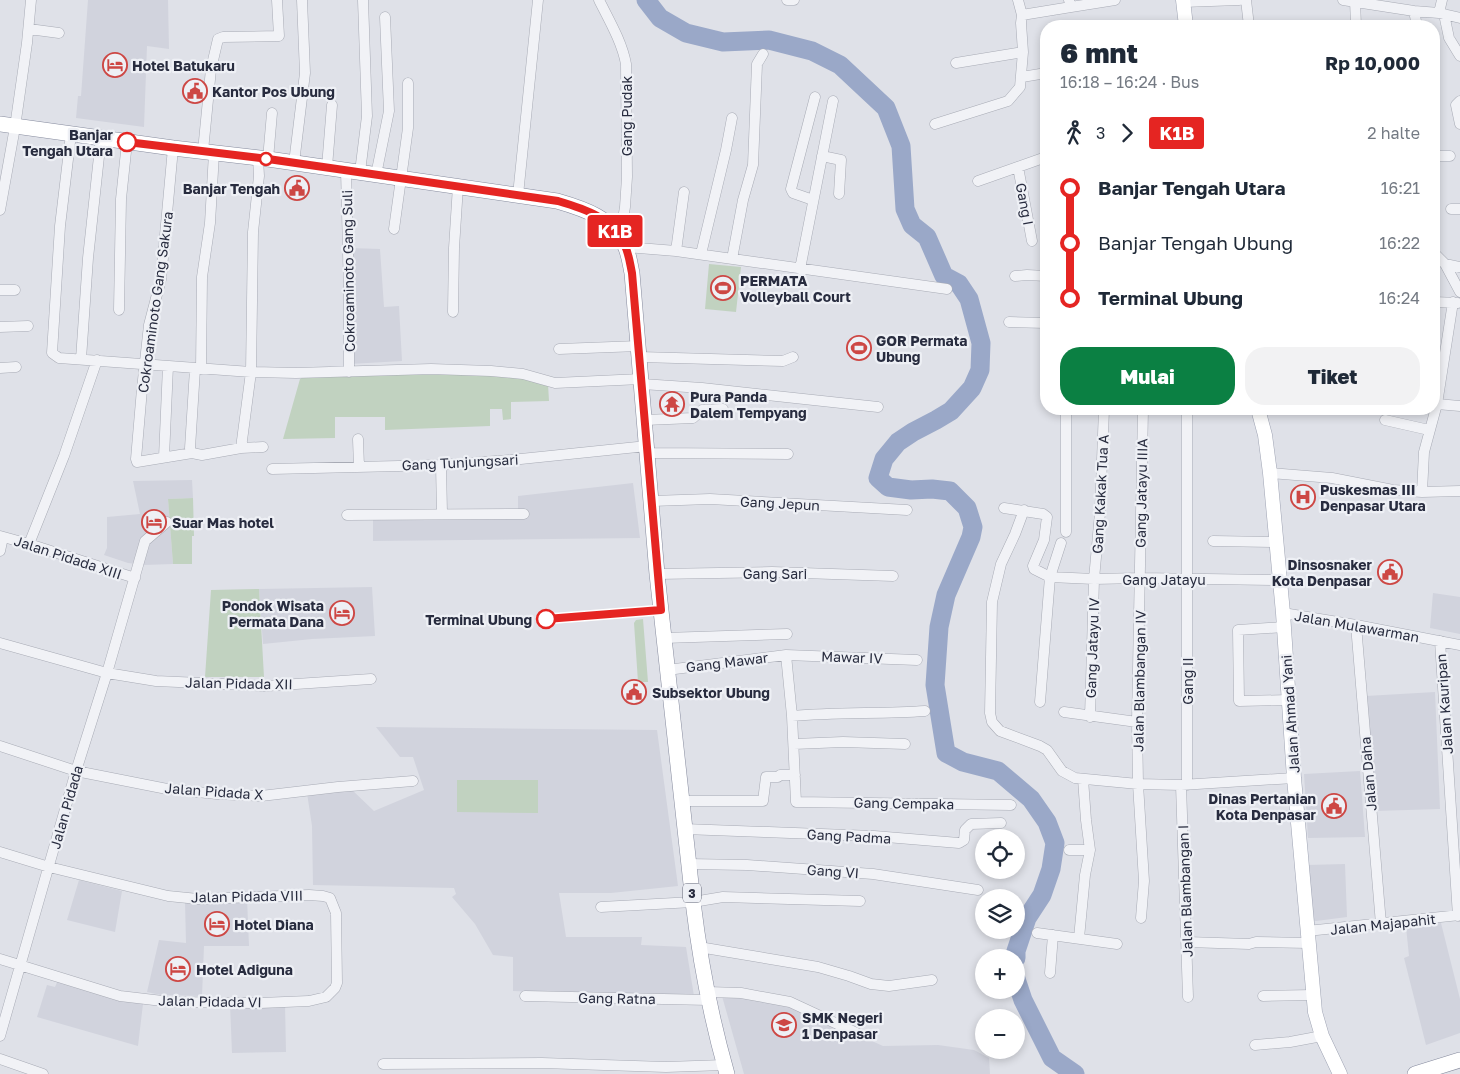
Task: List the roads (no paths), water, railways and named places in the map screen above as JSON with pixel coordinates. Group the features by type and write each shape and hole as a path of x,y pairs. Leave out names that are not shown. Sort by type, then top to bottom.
{"highway":[{"path":"8,125 173,148 263,158 558,201 585,209 597,215 608,223 623,242"},
{"name":"3","path":"623,242 632,273 640,351 657,574 688,864 699,947 708,996 726,1070"},
{"path":"1415,1074 1460,1060"}],"main road":[{"path":"1183,1 1185,20"},
{"name":"Jalan Ahmad Yani","path":"1259,415 1270,474 1283,613 1294,778 1313,995 1316,1018 1322,1036 1340,1074"}],"street":[{"path":"0,210 8,125 28,29 31,0"},
{"path":"192,453 190,448 198,369 202,277 210,216 211,69 218,39 223,37 279,36 276,0"},
{"path":"294,163 305,73 302,0"},
{"name":"Cokroaminoto Gang Suli","path":"349,372 353,171 368,116 362,0"},
{"path":"518,195 538,0"},
{"name":"Gang Pudak","path":"599,0 611,24 626,64 626,185 623,242"},
{"path":"787,0 794,0"},
{"path":"935,124 1008,101 1020,87 1023,52 1022,15 1018,0"},
{"path":"1022,15 1070,4 1115,0"},
{"path":"1183,1 1239,0"},
{"path":"1246,0 1249,20"},
{"path":"1343,0 1460,18"},
{"path":"1442,0 1442,14 1449,38 1460,56"},
{"path":"1355,1 1356,20"},
{"path":"1414,11 1416,20"},
{"path":"376,175 389,112 385,17"},
{"path":"28,29 59,32"},
{"path":"956,63 1023,52"},
{"path":"732,259 743,200 752,165 758,64 763,54"},
{"path":"1022,77 1040,74"},
{"path":"394,228 408,128 408,83"},
{"path":"813,200 793,193 790,189 815,98"},
{"path":"800,269 834,101"},
{"path":"1460,101 1456,105 1460,124"},
{"path":"327,167 332,105"},
{"path":"241,448 251,372 254,232 259,176 272,113"},
{"path":"702,254 732,118"},
{"path":"71,134 60,226 52,353 58,358 251,372 349,372 431,369 491,371 523,374 555,383 642,382 878,407"},
{"path":"82,359 88,258 102,138"},
{"path":"119,310 121,199 127,142"},
{"name":"Cokroaminoto Gang Sakura","path":"173,148 161,279 149,325 136,459 138,462 192,453 202,455 241,448 263,447"},
{"path":"822,156 841,160 839,194"},
{"path":"1440,156 1450,156"},
{"path":"978,181 1040,159"},
{"name":"Gang I","path":"1018,167 1032,241"},
{"path":"453,312 454,248 458,186"},
{"path":"676,250 684,192"},
{"path":"623,242 947,289"},
{"path":"1440,259 1445,264 1460,292"},
{"path":"1445,264 1460,267"},
{"path":"1015,276 1040,276"},
{"path":"0,290 15,290"},
{"path":"1440,302 1457,303 1440,389"},
{"path":"1009,322 1040,323"},
{"path":"0,328 28,326"},
{"path":"559,348 640,351 783,361 793,357"},
{"path":"29,544 64,456 97,360"},
{"path":"164,457 168,366"},
{"path":"0,368 16,367"},
{"path":"1440,404 1460,406"},
{"path":"645,420 693,418 702,410 723,409"},
{"path":"1066,415 1066,532"},
{"name":"Gang Kakak Tua A","path":"1094,579 1100,513 1104,415"},
{"name":"Gang Jatayu IIIA","path":"1140,578 1142,415"},
{"name":"Gang II","path":"1184,785 1188,578 1187,415"},
{"path":"1422,492 1424,452 1434,415"},
{"path":"1385,420 1429,430"},
{"path":"358,439 359,467"},
{"name":"Gang Tunjungsari","path":"272,469 441,466 647,450 788,454"},
{"path":"441,466 442,513"},
{"path":"1270,474 1332,478 1393,490 1422,492 1460,491"},
{"name":"Gang Jepun","path":"652,501 710,499 907,510"},
{"path":"1004,508 1024,510 1046,516 1044,540 1033,568 1050,577"},
{"path":"1024,510 1016,534 1001,564 992,602 990,713 992,722 1000,731 1033,742 1047,750 1062,772 1068,776 1083,779 1138,784 1184,785 1294,778"},
{"path":"347,515 524,514"},
{"name":"Jalan Pidada","path":"0,1036 145,541 167,522"},
{"path":"0,551 1,536"},
{"name":"Jalan Pidada XIII","path":"1,536 135,578"},
{"path":"1213,541 1276,542"},
{"path":"1040,702 1050,577 1061,543"},
{"name":"Gang Sari","path":"657,574 772,572 893,576"},
{"name":"Gang Jatayu","path":"1050,577 1279,580"},
{"name":"Jalan Blambangan IV","path":"1140,578 1137,722 1138,784 1144,881 1141,918"},
{"name":"Gang Jatayu IV","path":"1090,717 1094,579"},
{"name":"Jalan Mulawarman","path":"1283,613 1460,645"},
{"name":"Jalan Daha","path":"1356,625 1381,924"},
{"path":"1284,627 1238,630 1239,700 1289,700"},
{"path":"664,638 788,634"},
{"name":"Jalan Kauripan","path":"1440,641 1459,916"},
{"name":"Jalan Pidada XII","path":"0,643 107,673 156,681 266,686 371,679"},
{"path":"681,801 763,801 766,777 795,775 786,655"},
{"name":"Gang Mawar","path":"667,670 786,655"},
{"name":"Mawar IV","path":"786,655 917,660"},
{"path":"792,716 828,713 925,711"},
{"path":"1064,712 1137,722"},
{"path":"794,744 844,742 905,744"},
{"name":"Jalan Pidada X","path":"0,746 76,772 167,789 261,796 414,781"},
{"name":"Gang Cempaka","path":"795,775 796,802 1011,804"},
{"path":"1079,938 1085,875 1090,850 1083,779"},
{"name":"Jalan Blambangan I","path":"1184,785 1188,997"},
{"name":"Gang Padma","path":"684,829 874,836 959,843 964,840 965,830 971,824 1001,823"},
{"path":"1069,850 1090,850"},
{"name":"Jalan Pidada VIII","path":"0,852 49,867 160,894 188,898 323,896 330,898 334,904 336,924"},
{"name":"Gang VI","path":"688,864 747,865 873,874 975,890"},
{"name":"Gang VI","path":"601,907 693,902 723,897 860,901"},
{"name":"Jalan Majapahit","path":"1187,942 1249,944 1307,937 1381,924 1459,916"},
{"name":"Jalan Pidada VI","path":"0,958 120,996 171,1002 260,1003 309,1001 326,997 335,988 337,983 336,924"},
{"path":"1037,933 1117,944"},
{"path":"1050,973 1053,935"},
{"path":"699,947 818,968 872,984 889,986 932,980"},
{"name":"Gang Ratna","path":"525,996 708,996 741,993 790,1002 861,1035"},
{"path":"1263,996 1313,995"},
{"path":"1255,1044 1290,1042 1322,1036"},
{"path":"0,1059 43,1074"},
{"path":"383,1064 542,1063 726,1070"}],"waterway":[{"path":"646,0 660,18 686,33 723,42 769,40 812,51 840,65 886,108 901,146 905,209 912,225 927,237 944,276 959,284 969,299 981,343 980,370 972,388 951,411 898,442 884,459 878,478 888,487 911,490 932,489 950,491 967,508 973,527 971,537 946,595 939,627 935,685 946,753 963,762 998,771 1031,799 1047,822 1055,843 1051,869 1042,895 1027,918 1017,949"},
{"path":"1023,999 1052,1058 1075,1074"}],"place":[{"name":"Hotel Batukaru","path":"115,65"},
{"name":"Kantor Pos Ubung","path":"195,91"},
{"name":"Banjar Tengah Utara","path":"127,142"},
{"name":"Banjar Tengah","path":"297,188"},
{"name":"PERMATA Volleyball Court","path":"723,288"},
{"name":"GOR Permata Ubung","path":"859,348"},
{"name":"Pura Panda Dalem Tempyang","path":"672,404"},
{"name":"Puskesmas III Denpasar Utara","path":"1303,497"},
{"name":"Suar Mas hotel","path":"154,522"},
{"name":"Dinsosnaker Kota Denpasar","path":"1390,572"},
{"name":"Pondok Wisata Permata Dana","path":"342,613"},
{"name":"Terminal Ubung","path":"546,619"},
{"name":"Subsektor Ubung","path":"634,692"},
{"name":"Dinas Pertanian Kota Denpasar","path":"1334,806"},
{"name":"Hotel Diana","path":"217,924"},
{"name":"Hotel Adiguna","path":"178,969"},
{"name":"SMK Negeri 1 Denpasar","path":"784,1025"}]}
